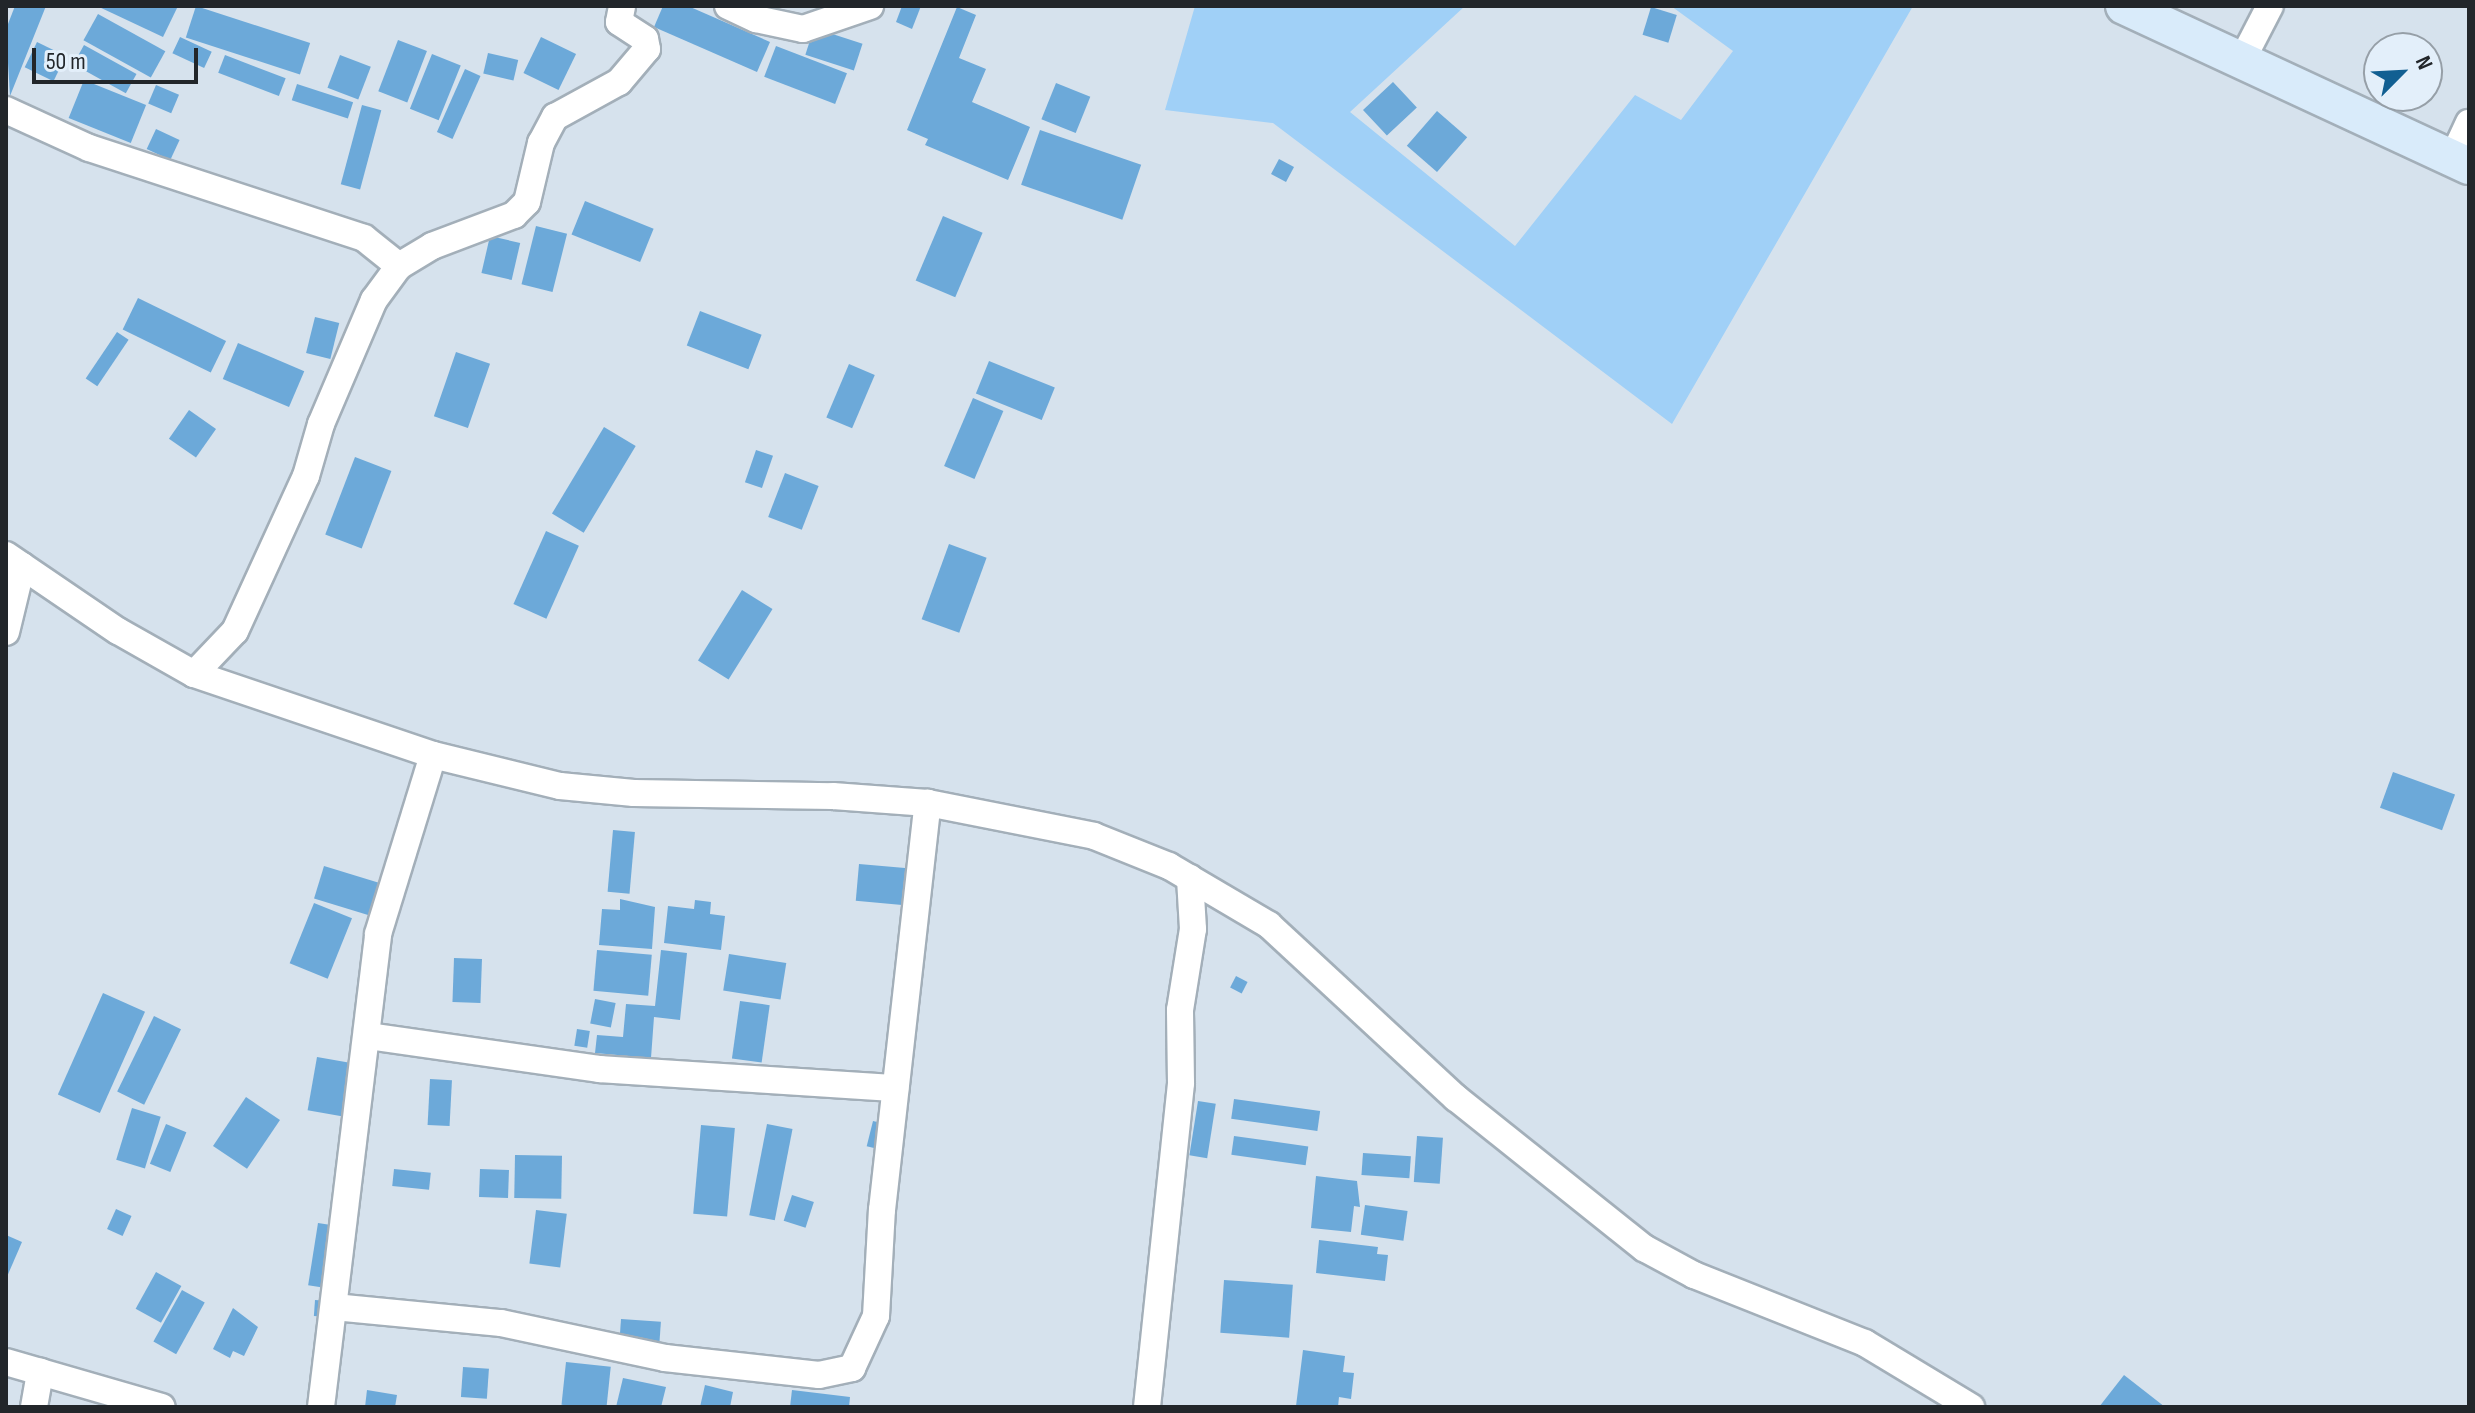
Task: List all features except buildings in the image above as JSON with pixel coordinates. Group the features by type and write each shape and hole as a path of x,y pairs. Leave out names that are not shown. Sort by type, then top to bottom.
{"main road":[{"path":"2124,6 2240,64 2460,162"}],"street":[{"path":"194,674 235,631 306,476 321,424 374,300 399,266 432,246 514,215 527,202 541,143 555,117 619,82 647,49 645,39 619,22 622,6"},
{"path":"728,6 756,19 803,29 870,6"},
{"path":"2240,64 2270,6"},
{"path":"6,110 89,148 364,238 399,266"},
{"path":"2460,162 2469,123"},
{"path":"6,632 14,560 194,674 433,755 560,786 620,792 833,796 928,803 1094,836 1190,878 1269,925 1456,1098 1644,1248 1694,1275 1865,1343 1971,1407"},
{"path":"321,1407 334,1307 346,1166 368,1036 378,934 433,755"},
{"path":"334,1307 501,1323 665,1358 839,1374 859,1358 876,1316 895,1088 912,980 928,803"},
{"path":"1147,1407 1181,1083 1180,1010 1193,929 1190,878"},
{"path":"368,1036 600,1069 895,1088"},
{"path":"6,1362 162,1407"},
{"path":"34,1407 40,1372"}],"shaded area":[{"path":"1195,6 1465,6 1350,112 1515,246 1635,95 1681,120 1733,51 1671,6 1913,6 1672,424 1273,123 1165,110"}]}
